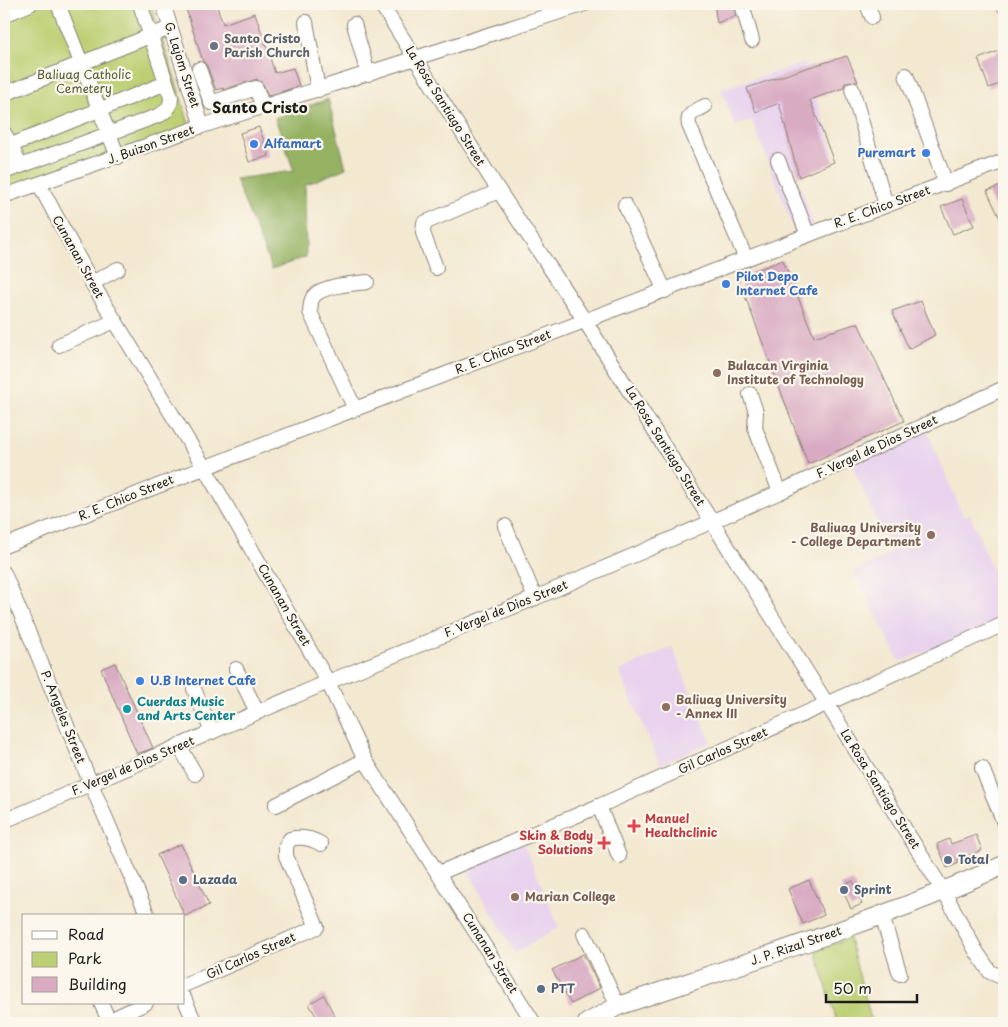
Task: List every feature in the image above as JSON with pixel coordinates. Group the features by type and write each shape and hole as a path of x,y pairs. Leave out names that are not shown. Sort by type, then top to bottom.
{"main road":[{"name":"J. P. Rizal Street","path":"587,1023 618,1006 882,916 944,892 1004,865"}],"street":[{"path":"4,15 30,4"},
{"path":"58,4 118,157"},
{"path":"4,172 166,112 171,105 171,97 140,4"},
{"name":"G. Lajom Street","path":"163,4 202,126"},
{"name":"La Rosa Santiago Street","path":"380,4 712,521 944,892 976,951 990,972 1004,978"},
{"name":"J. Buizon Street","path":"4,196 202,126 585,4"},
{"path":"742,4 752,40"},
{"path":"306,22 318,90"},
{"path":"354,24 368,74"},
{"path":"4,94 170,28"},
{"path":"199,69 211,103 256,88 263,107"},
{"path":"906,75 946,184"},
{"path":"8,147 166,83"},
{"path":"852,89 886,205"},
{"path":"705,106 690,115 688,119 689,125 746,259"},
{"name":"Cunanan Street","path":"4,133 8,147 36,185 92,283 204,467 328,682 365,760 534,1023"},
{"path":"778,160 808,234"},
{"name":"R. E. Chico Street","path":"4,546 808,234 1004,161"},
{"path":"436,268 423,233 424,223 499,191"},
{"path":"625,205 664,291"},
{"path":"92,283 118,269"},
{"path":"356,409 310,312 311,300 322,290 367,282"},
{"path":"59,345 115,321"},
{"name":"F. Vergel de Dios Street","path":"4,821 328,682 535,598 780,492 1004,388"},
{"path":"750,394 756,412 755,428 780,492"},
{"path":"505,526 535,598"},
{"name":"P. Angeles Street","path":"4,573 147,914"},
{"name":"Gil Carlos Street","path":"439,873 599,806 1004,624"},
{"path":"236,669 257,712"},
{"path":"194,689 212,732"},
{"path":"179,745 195,774"},
{"path":"276,805 365,760"},
{"path":"982,768 1004,823"},
{"path":"599,806 619,856"},
{"name":"Gil Carlos Street","path":"185,986 318,927 286,856 286,846 290,839 298,837 314,839 321,844"},
{"path":"882,916 900,974"},
{"path":"584,934 618,1006"},
{"path":"185,1000 195,1023"},
{"path":"101,1004 106,1022 144,1004"}],"shaded area":[{"path":"805,63 834,154 794,168 814,225 795,233 752,120 735,126 721,89"},
{"name":"Baliuag University - College Department","path":"927,430 963,516 970,514 1004,600 1004,619 900,662 854,571 891,553 851,463"},
{"name":"Baliuag University - Annex III","path":"672,647 711,742 660,765 619,671"},
{"name":"Marian College","path":"523,842 559,927 515,953 466,867"}],"green space":[{"name":"Baliuag Catholic Cemetery","path":"4,4 151,4 190,127 4,192"},
{"path":"328,99 346,168 305,185 306,257 272,269 235,179 294,171 275,118"},
{"path":"849,938 872,1023 835,1023 837,1022 816,951"}],"building":[{"path":"203,4 216,4 223,24 255,13 275,73 293,68 299,86 268,96 264,85 257,79 223,90 223,88 216,90 207,66 203,61 186,9"},
{"path":"714,4 733,4 736,16 717,23"},
{"path":"1004,49 1004,82 989,88 978,59"},
{"path":"847,56 858,82 849,81 845,83 843,88 810,100 834,162 799,177 779,103 756,112 747,88"},
{"name":"Alfamart","path":"259,127 269,156 249,162 240,133"},
{"path":"1004,185 1004,227 987,191"},
{"path":"962,199 974,226 953,234 941,207"},
{"path":"783,260 814,337 858,323 904,421 808,464 738,277"},
{"path":"921,301 935,335 909,349 892,311"},
{"name":"Cuerdas Music and Arts Center","path":"115,663 153,748 137,754 101,669"},
{"path":"976,835 982,850 957,860 959,863 947,868 937,844 949,839 951,844"},
{"name":"Lazada","path":"181,844 209,905 185,916 157,855"},
{"path":"809,880 824,915 803,924 788,889"},
{"path":"853,881 862,904 851,909 841,886"},
{"path":"583,954 600,988 571,1004 552,970"},
{"path":"324,995 338,1023 320,1023 309,1004"}],"place":[{"name":"Santo Cristo Parish Church","path":"214,46"},
{"name":"Alfamart","path":"254,144"},
{"name":"Puremart","path":"926,153"},
{"name":"Pilot Depo Internet Cafe","path":"726,284"},
{"name":"Bulacan Virginia Institute of Technology","path":"717,373"},
{"name":"Baliuag University - College Department","path":"931,535"},
{"name":"U.B Internet Cafe","path":"140,681"},
{"name":"Baliuag University - Annex III","path":"666,707"},
{"name":"Cuerdas Music and Arts Center","path":"127,709"},
{"name":"Manuel Healthclinic","path":"634,826"},
{"name":"Skin & Body Solutions","path":"604,843"},
{"name":"Total","path":"948,860"},
{"name":"Lazada","path":"183,880"},
{"name":"Sprint","path":"844,890"},
{"name":"Marian College","path":"515,897"},
{"name":"PTT","path":"541,989"}],"district":[{"name":"Santo Cristo","path":"260,108"}]}
